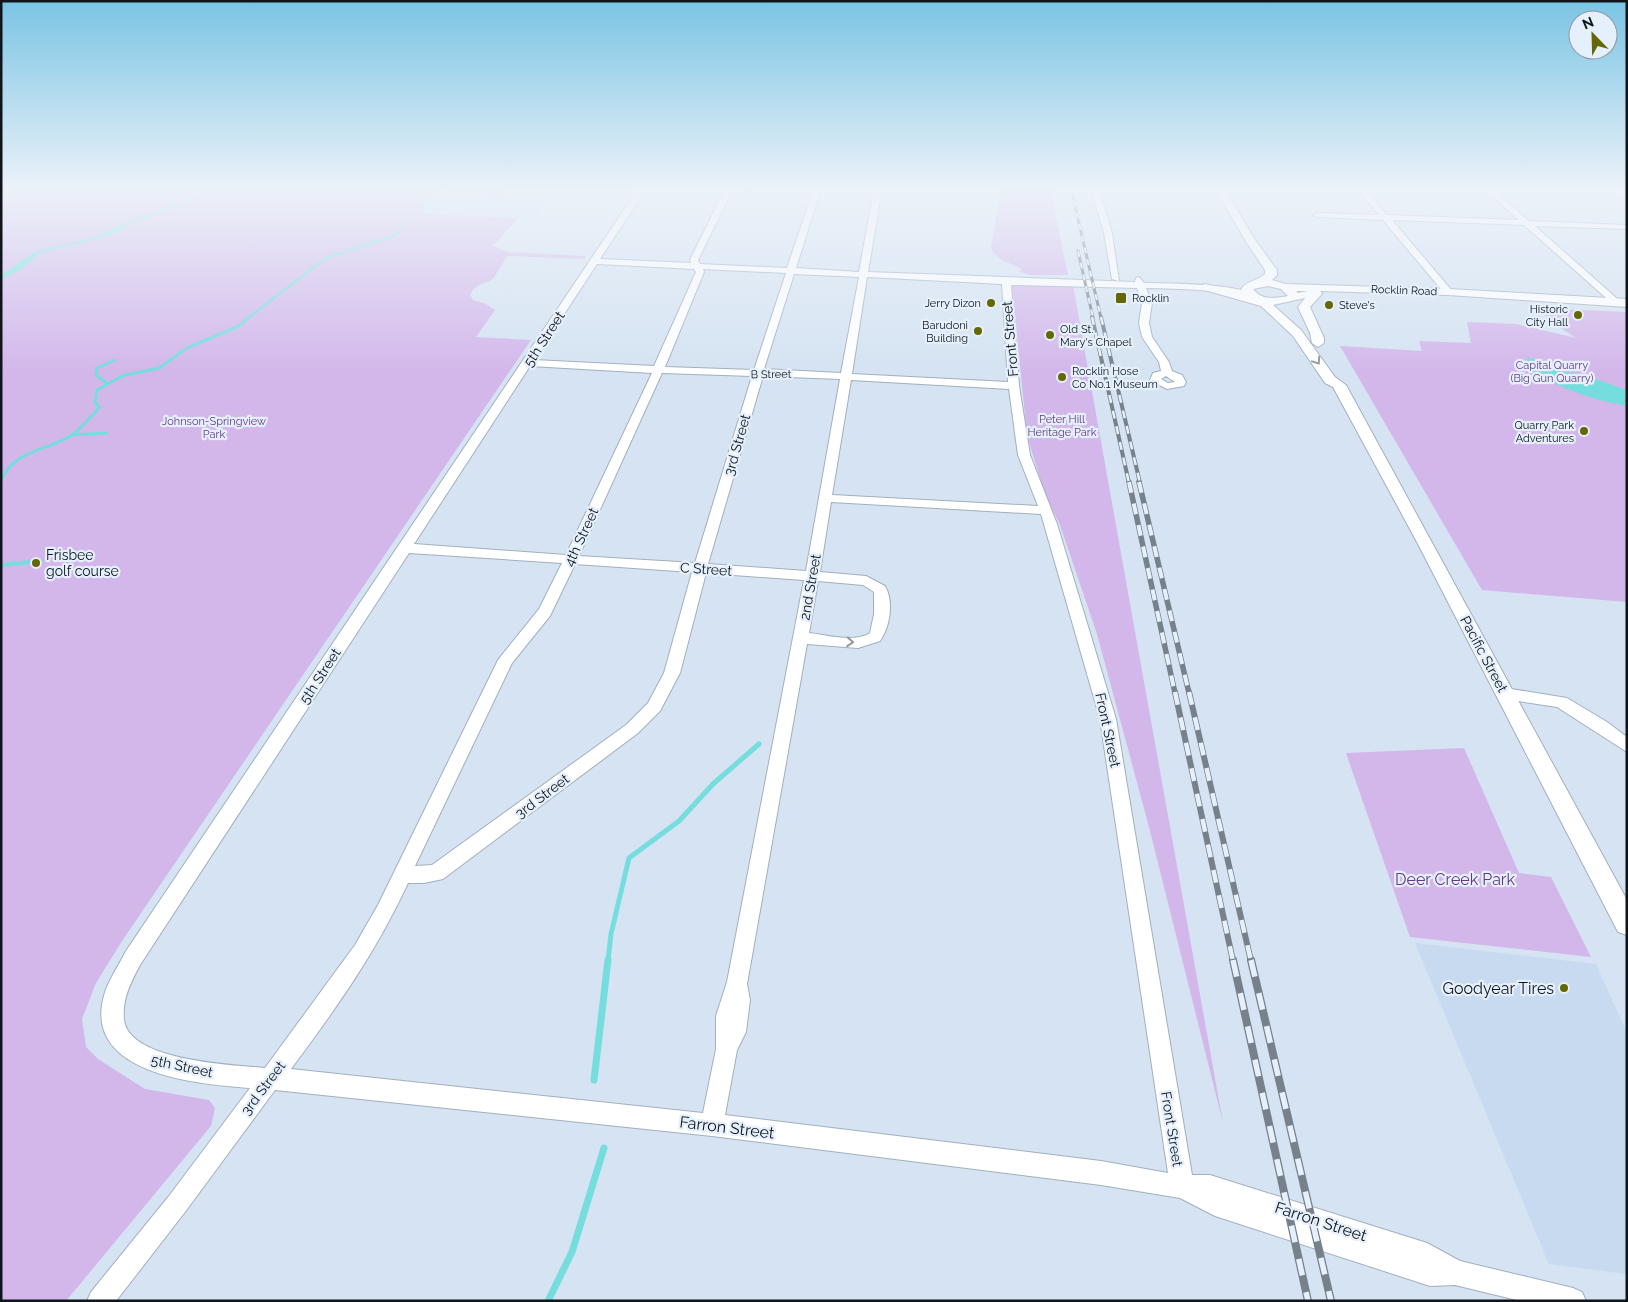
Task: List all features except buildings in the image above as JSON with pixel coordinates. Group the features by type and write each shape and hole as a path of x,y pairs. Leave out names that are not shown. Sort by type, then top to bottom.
{"main road":[{"path":"1257,250 1271,270 1271,274 1258,294"},
{"path":"1205,287 1289,299 1284,280 1270,250"},
{"name":"Rocklin Road","path":"1258,294 1284,280 1372,289 1622,303"},
{"path":"1405,296 1445,295 1448,292"},
{"name":"Pacific Street","path":"1258,294 1297,333 1330,380 1339,386 1627,924"},
{"path":"1316,294 1304,307 1308,318 1318,332 1318,342"},
{"name":"Rocklin Road","path":"1289,299 1316,294 1405,296 1509,302 1523,298"},
{"name":"Pacific Street","path":"1289,299 1290,316 1318,342 1342,381 1339,386"}],"street":[{"name":"5th Street","path":"270,1079 233,1076 170,1065 141,1057 126,1047 118,1036 113,1020 115,994 133,958 158,918 601,250"},
{"name":"4th Street","path":"402,874 506,660 545,612 658,370 700,272 694,260 699,250"},
{"name":"3rd Street","path":"100,1301 177,1204 362,952 402,874 424,875 436,873 501,827 644,718 662,696 672,673 700,568 797,250"},
{"name":"2nd Street","path":"712,1125 727,1048 735,1032 738,1016 740,1000 737,984 801,638 867,250"},
{"path":"1111,250 1116,279"},
{"path":"1413,250 1448,292"},
{"path":"1559,250 1622,303"},
{"path":"594,261 1006,281 1140,282 1205,287 1258,294"},
{"path":"1006,281 1116,279 1258,294"},
{"name":"Front Street","path":"1006,281 1014,386 1024,455 1061,556 1108,719 1182,1187"},
{"path":"1140,282 1148,302 1144,323 1146,337 1164,362 1167,374"},
{"name":"B Street","path":"528,363 658,370 768,372 1014,386"},
{"path":"824,498 1045,510"},
{"name":"C Street","path":"404,548 812,576 866,582 877,585 883,594 879,629 874,638 863,642 801,638"},
{"path":"1505,694 1561,702 1601,726 1627,746"},
{"name":"Farron Street","path":"270,1079 712,1125 1101,1173 1182,1187 1215,1204 1430,1273 1454,1272 1573,1301"}],"shaded area":[{"path":"54,250 38,254 21,270 1,280 1,275 34,252"},
{"path":"1527,357 1545,362 1553,370 1585,375 1626,390 1627,406 1575,392 1550,382 1527,369"},
{"path":"1415,943 1596,964 1627,1033 1627,1274 1549,1264"}],"green space":[{"name":"Johnson-Springview Park","path":"1,250 502,250 507,252 586,256 584,259 507,256 493,279 477,286 472,291 470,295 473,300 486,304 495,310 476,337 531,340 122,941 96,983 82,1019 86,1047 98,1059 145,1089 209,1100 215,1108 211,1126 66,1301 1,1301"},
{"path":"992,250 1063,250 1068,275 1030,275 1019,271 1022,269 1002,260 993,253"},
{"name":"Peter Hill Heritage Park","path":"1073,285 1223,1123 1149,827 1097,634 1060,525 1045,495 1027,435 1012,286"},
{"name":"Capital Quarry (Big Gun Quarry)","path":"1538,308 1627,312 1627,602 1482,590 1340,346 1422,351 1419,341 1471,343 1467,322 1516,324 1576,338 1554,324"},
{"name":"Deer Creek Park","path":"1464,748 1519,873 1551,877 1591,957 1410,937 1346,753"}],"waterway":[{"path":"248,318 326,258 351,250"},
{"path":"187,348 239,326 249,317"},
{"path":"108,384 122,376 159,368 184,350"},
{"path":"108,384 96,375 97,368 115,360"},
{"path":"72,435 100,407 95,403 97,390 108,384"},
{"path":"72,435 107,433"},
{"path":"1,480 7,470 23,456 72,435"},
{"path":"1,565 41,561"},
{"path":"608,961 611,934 629,858 679,821 713,784 759,744"},
{"path":"594,1080 608,960"},
{"path":"548,1301 572,1252 604,1148"}],"railway":[{"path":"1085,250 1101,318"},
{"path":"1078,251 1093,318"},
{"path":"1092,317 1129,483"},
{"path":"1101,317 1140,483"},
{"path":"1129,482 1175,693"},
{"path":"1139,482 1189,693"},
{"path":"1175,692 1233,961"},
{"path":"1189,692 1251,961"},
{"path":"1233,960 1308,1301"},
{"path":"1251,960 1331,1301"}],"place":[{"name":"Rocklin","path":"1121,298"},
{"name":"Jerry Dizon","path":"991,303"},
{"name":"Steve's","path":"1329,305"},
{"name":"Historic City Hall","path":"1578,315"},
{"name":"Barudoni Building","path":"978,331"},
{"name":"Old St. Mary's Chapel","path":"1050,335"},
{"name":"Rocklin Hose Co No.1 Museum","path":"1062,377"},
{"name":"Quarry Park Adventures","path":"1584,431"},
{"name":"Frisbee golf course","path":"36,563"},
{"name":"Goodyear Tires","path":"1564,988"}]}
